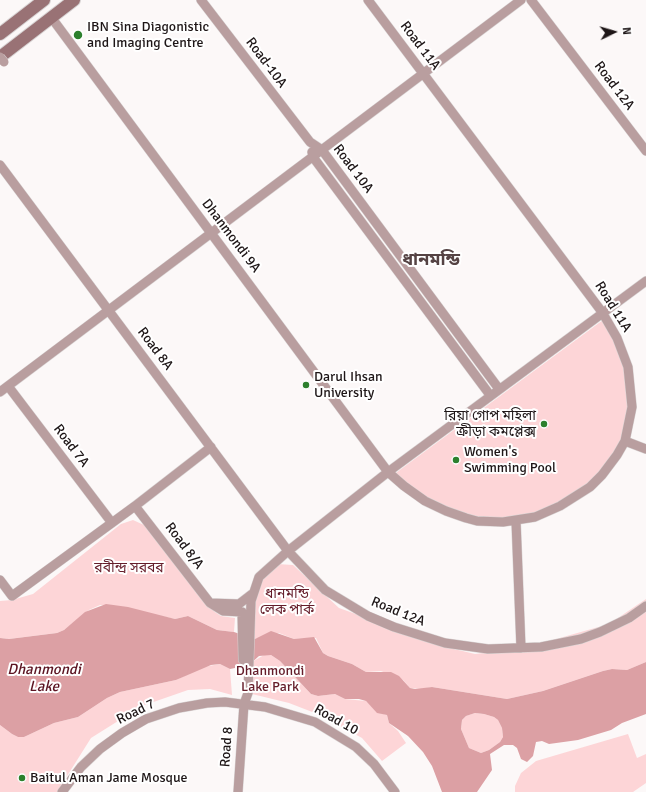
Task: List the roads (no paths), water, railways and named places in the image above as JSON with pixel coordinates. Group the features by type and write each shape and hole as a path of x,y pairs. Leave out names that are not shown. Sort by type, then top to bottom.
{"main road":[{"path":"0,34 44,0"},
{"path":"1,58 74,0"}],"street":[{"name":"Road-10A","path":"201,0 310,142"},
{"name":"Road 11A","path":"368,0 602,312 623,351 631,382 632,407 624,441 602,475 574,498 546,513 516,521 478,521 446,511 415,493 388,472"},
{"path":"0,392 521,0"},
{"name":"Road 12A","path":"531,0 646,151"},
{"name":"Dhanmondi 9A","path":"51,17 388,472"},
{"name":"Road 10A","path":"310,142 322,150 499,388"},
{"name":"Road 10A","path":"310,142 313,157 490,395"},
{"name":"Road 8A","path":"0,164 288,550"},
{"path":"245,697 246,614 259,578 288,550 388,472 499,388 646,281"},
{"name":"Road 7A","path":"8,386 112,523"},
{"path":"624,441 646,449"},
{"path":"0,580 12,596 135,506 211,447"},
{"name":"Road 8/A","path":"135,506 210,602 223,611 240,612 246,614"},
{"path":"516,521 521,648"},
{"name":"Road 12A","path":"288,550 325,590 368,616 422,637 445,643 488,649 521,648 562,643 600,632 629,618 646,606"},
{"path":"210,602 239,604 252,594"},
{"name":"Road 7","path":"62,792 81,767 100,749 122,733 146,719 192,704 245,697"},
{"name":"Road 8","path":"238,792 245,697"},
{"name":"Road 10","path":"245,697 316,722 356,747 382,774 395,792"}],"water":[{"name":"Dhanmondi Lake","path":"106,604 128,607 175,619 188,616 217,630 234,632 255,639 271,631 294,639 314,637 323,653 328,656 352,664 366,672 391,672 399,676 410,688 415,689 432,687 507,699 543,691 603,671 612,669 627,670 646,662 646,714 622,723 611,730 578,740 549,744 542,741 536,742 533,756 527,762 521,759 517,748 513,745 504,745 490,754 492,770 477,792 442,792 432,766 423,752 408,736 389,723 387,715 377,713 366,701 359,699 345,699 335,694 318,696 311,694 280,661 271,655 259,656 249,665 230,669 220,664 211,665 176,680 120,692 107,698 78,717 54,723 24,737 18,737 12,734 0,725 0,638 9,639 57,633 64,630 85,612","holes":["475,713 484,714 498,720 502,728 503,737 500,742 489,750 481,753 469,748 461,729 462,720 466,716"]}],"place":[{"name":"IBN Sina Diagonistic and Imaging Centre","path":"78,35"},
{"name":"Darul Ihsan University","path":"306,385"},
{"name":"রিয়া গোপ মহিলা ক্রীড়া কমপ্লেক্স","path":"544,424"},
{"name":"Women's Swimming Pool","path":"456,460"},
{"name":"Baitul Aman Jame Mosque","path":"22,778"}],"district":[{"name":"ধানমন্ডি","path":"431,260"}],"park label":[{"name":"রবীন্দ্র সরবর","path":"129,568"},
{"name":"ধানমন্ডি লেক পার্ক","path":"287,602"},
{"name":"Dhanmondi Lake Park","path":"270,680"}]}
